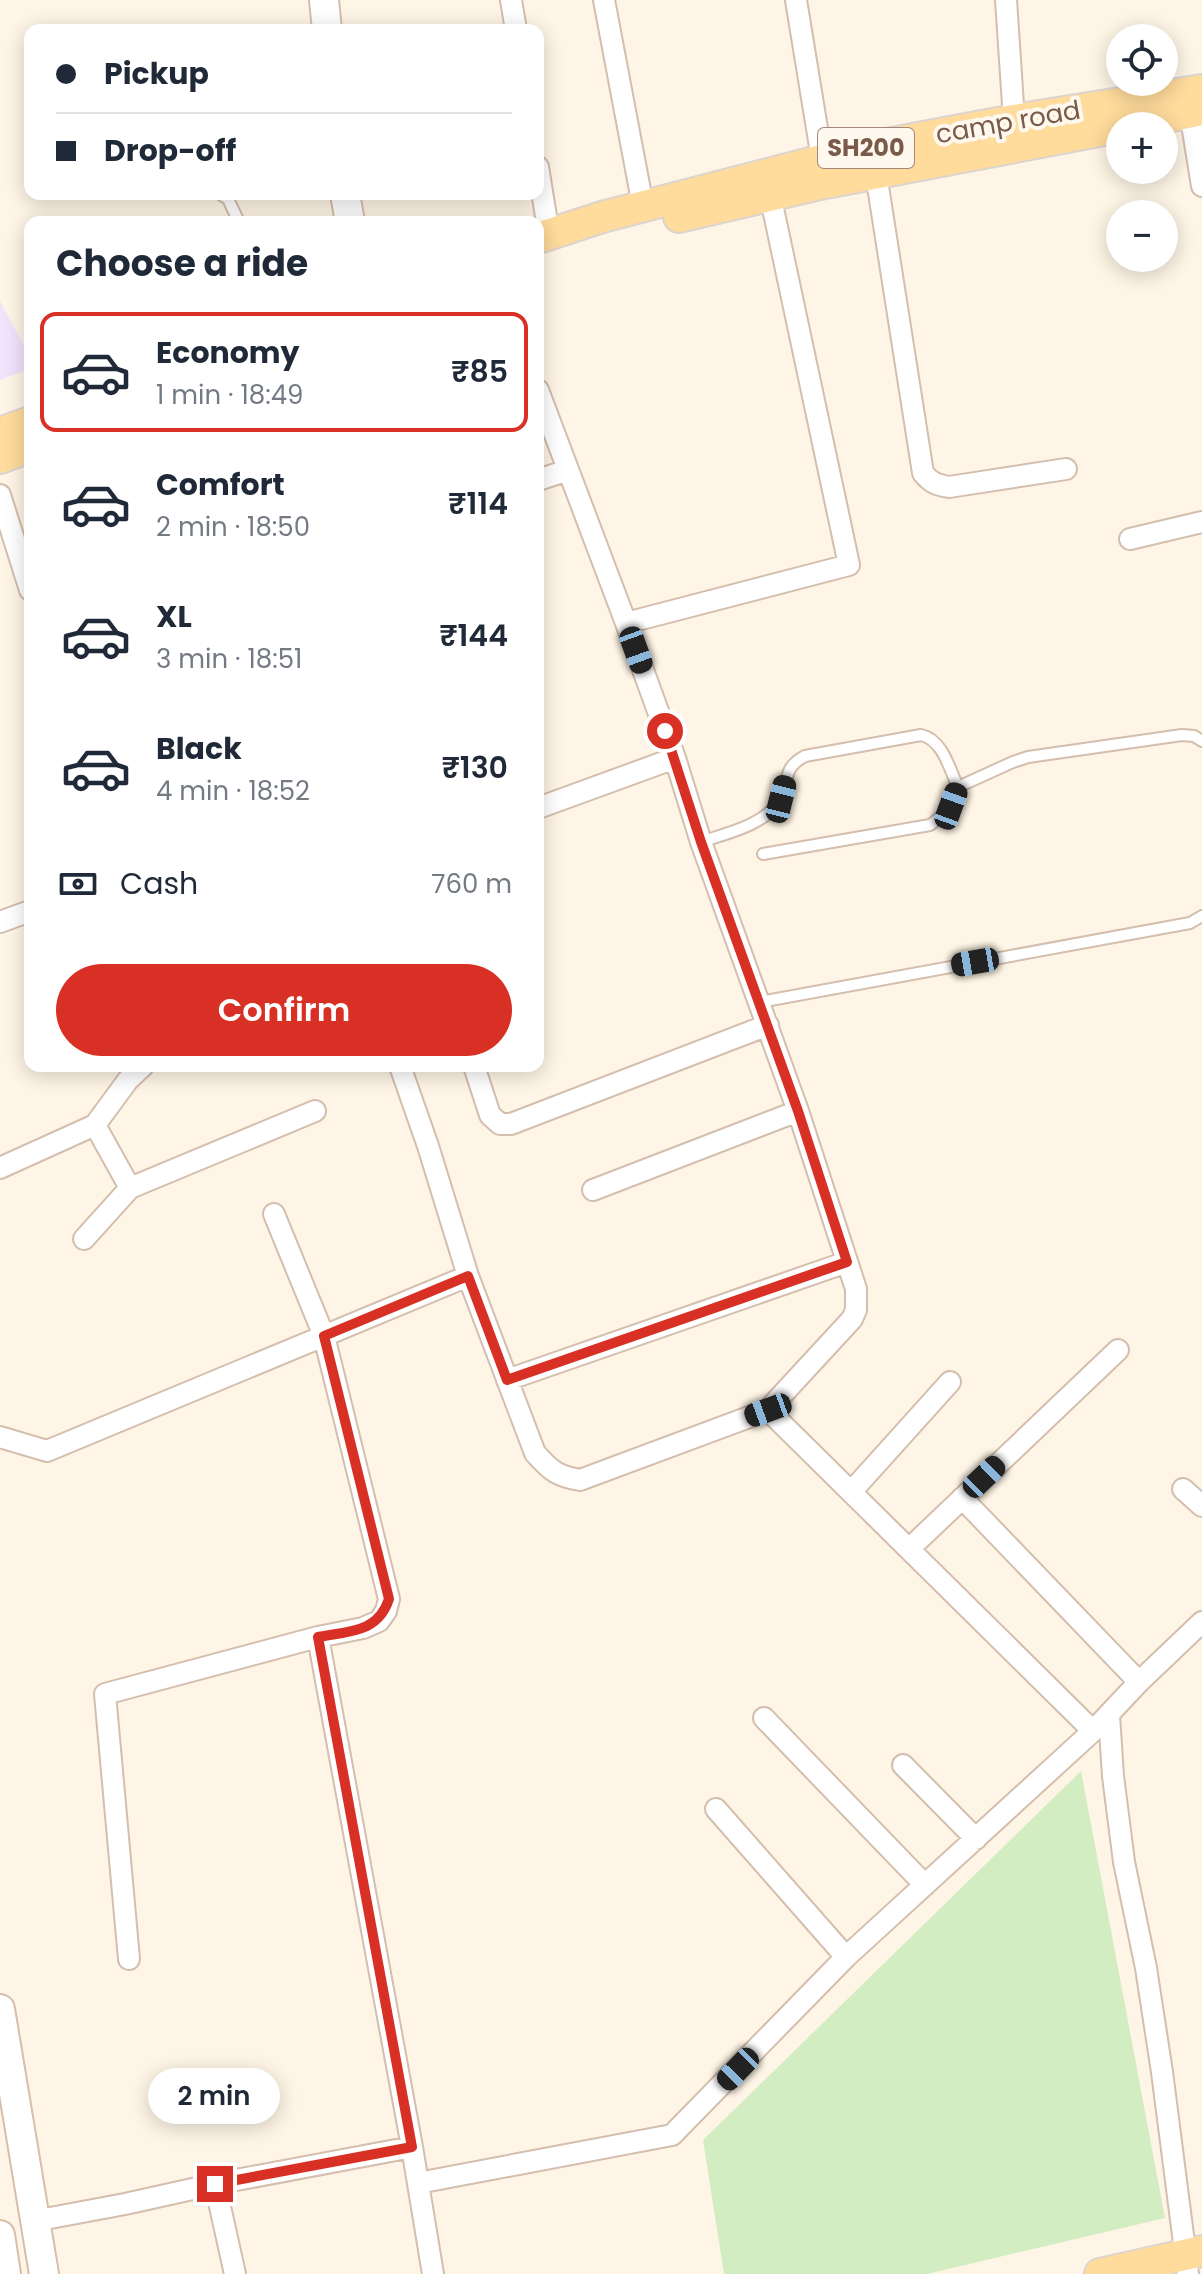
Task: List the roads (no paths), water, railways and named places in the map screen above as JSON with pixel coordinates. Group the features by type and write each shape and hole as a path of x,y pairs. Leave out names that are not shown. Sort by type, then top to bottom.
{"main road":[{"name":"camp road","path":"544,243 607,234 768,185 822,159 876,146 1014,120 1198,104"},
{"name":"camp road","path":"1170,112 1198,104"},
{"name":"camp road","path":"544,242 643,206 768,185 876,174 1106,129"},
{"path":"0,433 24,424"},
{"path":"0,458 24,449"},
{"path":"1100,2274 1147,2269 1192,2259"}],"street":[{"path":"324,0 326,24"},
{"path":"511,0 515,24"},
{"path":"604,0 643,206"},
{"path":"796,0 822,159"},
{"path":"1006,0 1014,120"},
{"path":"1198,104 1201,177"},
{"path":"876,174 923,473 930,481 949,487 1066,469"},
{"path":"626,623 849,565 768,185"},
{"path":"402,1072 468,1276 535,1453 549,1470 562,1477 580,1480 768,1410 852,1319 857,1301 856,1289 798,1111 701,842 675,758 544,406"},
{"path":"544,478 568,470"},
{"path":"0,495 24,571"},
{"path":"1130,539 1202,522"},
{"path":"544,806 675,758"},
{"path":"0,922 24,913"},
{"path":"476,1072 490,1115 500,1124 511,1124 768,1025"},
{"path":"0,1168 95,1125 137,1072"},
{"path":"84,1239 130,1188 315,1111"},
{"path":"593,1190 798,1111"},
{"path":"95,1125 130,1188"},
{"path":"129,1959 105,1694 318,1637 363,1628 379,1621 389,1599 324,1336 274,1214"},
{"path":"507,1380 847,1262"},
{"path":"0,1437 47,1451 468,1276"},
{"path":"909,1549 1118,1350"},
{"path":"851,1492 950,1382"},
{"path":"768,1410 1093,1731"},
{"path":"1183,1489 1202,1506"},
{"path":"962,1498 1139,1682"},
{"path":"418,2183 672,2135 846,1957 1093,1731 1202,1622"},
{"path":"318,1637 433,2274"},
{"path":"1109,1715 1124,1862 1146,1968 1192,2259"},
{"path":"764,1718 925,1885"},
{"path":"903,1765 976,1839"},
{"path":"716,1809 846,1957"},
{"path":"0,2009 7,2097 44,2274"},
{"path":"34,2221 412,2147"},
{"path":"215,2184 235,2274"},
{"path":"0,2235 6,2274"}],"lane":[{"path":"701,842 760,820 771,811 781,799 789,768 805,756 921,735 931,737 938,743 958,787 951,806 930,825 763,854"},
{"path":"958,787 1028,757 1182,735 1194,736 1202,741"},
{"path":"760,1002 1190,923 1202,916"}]}
